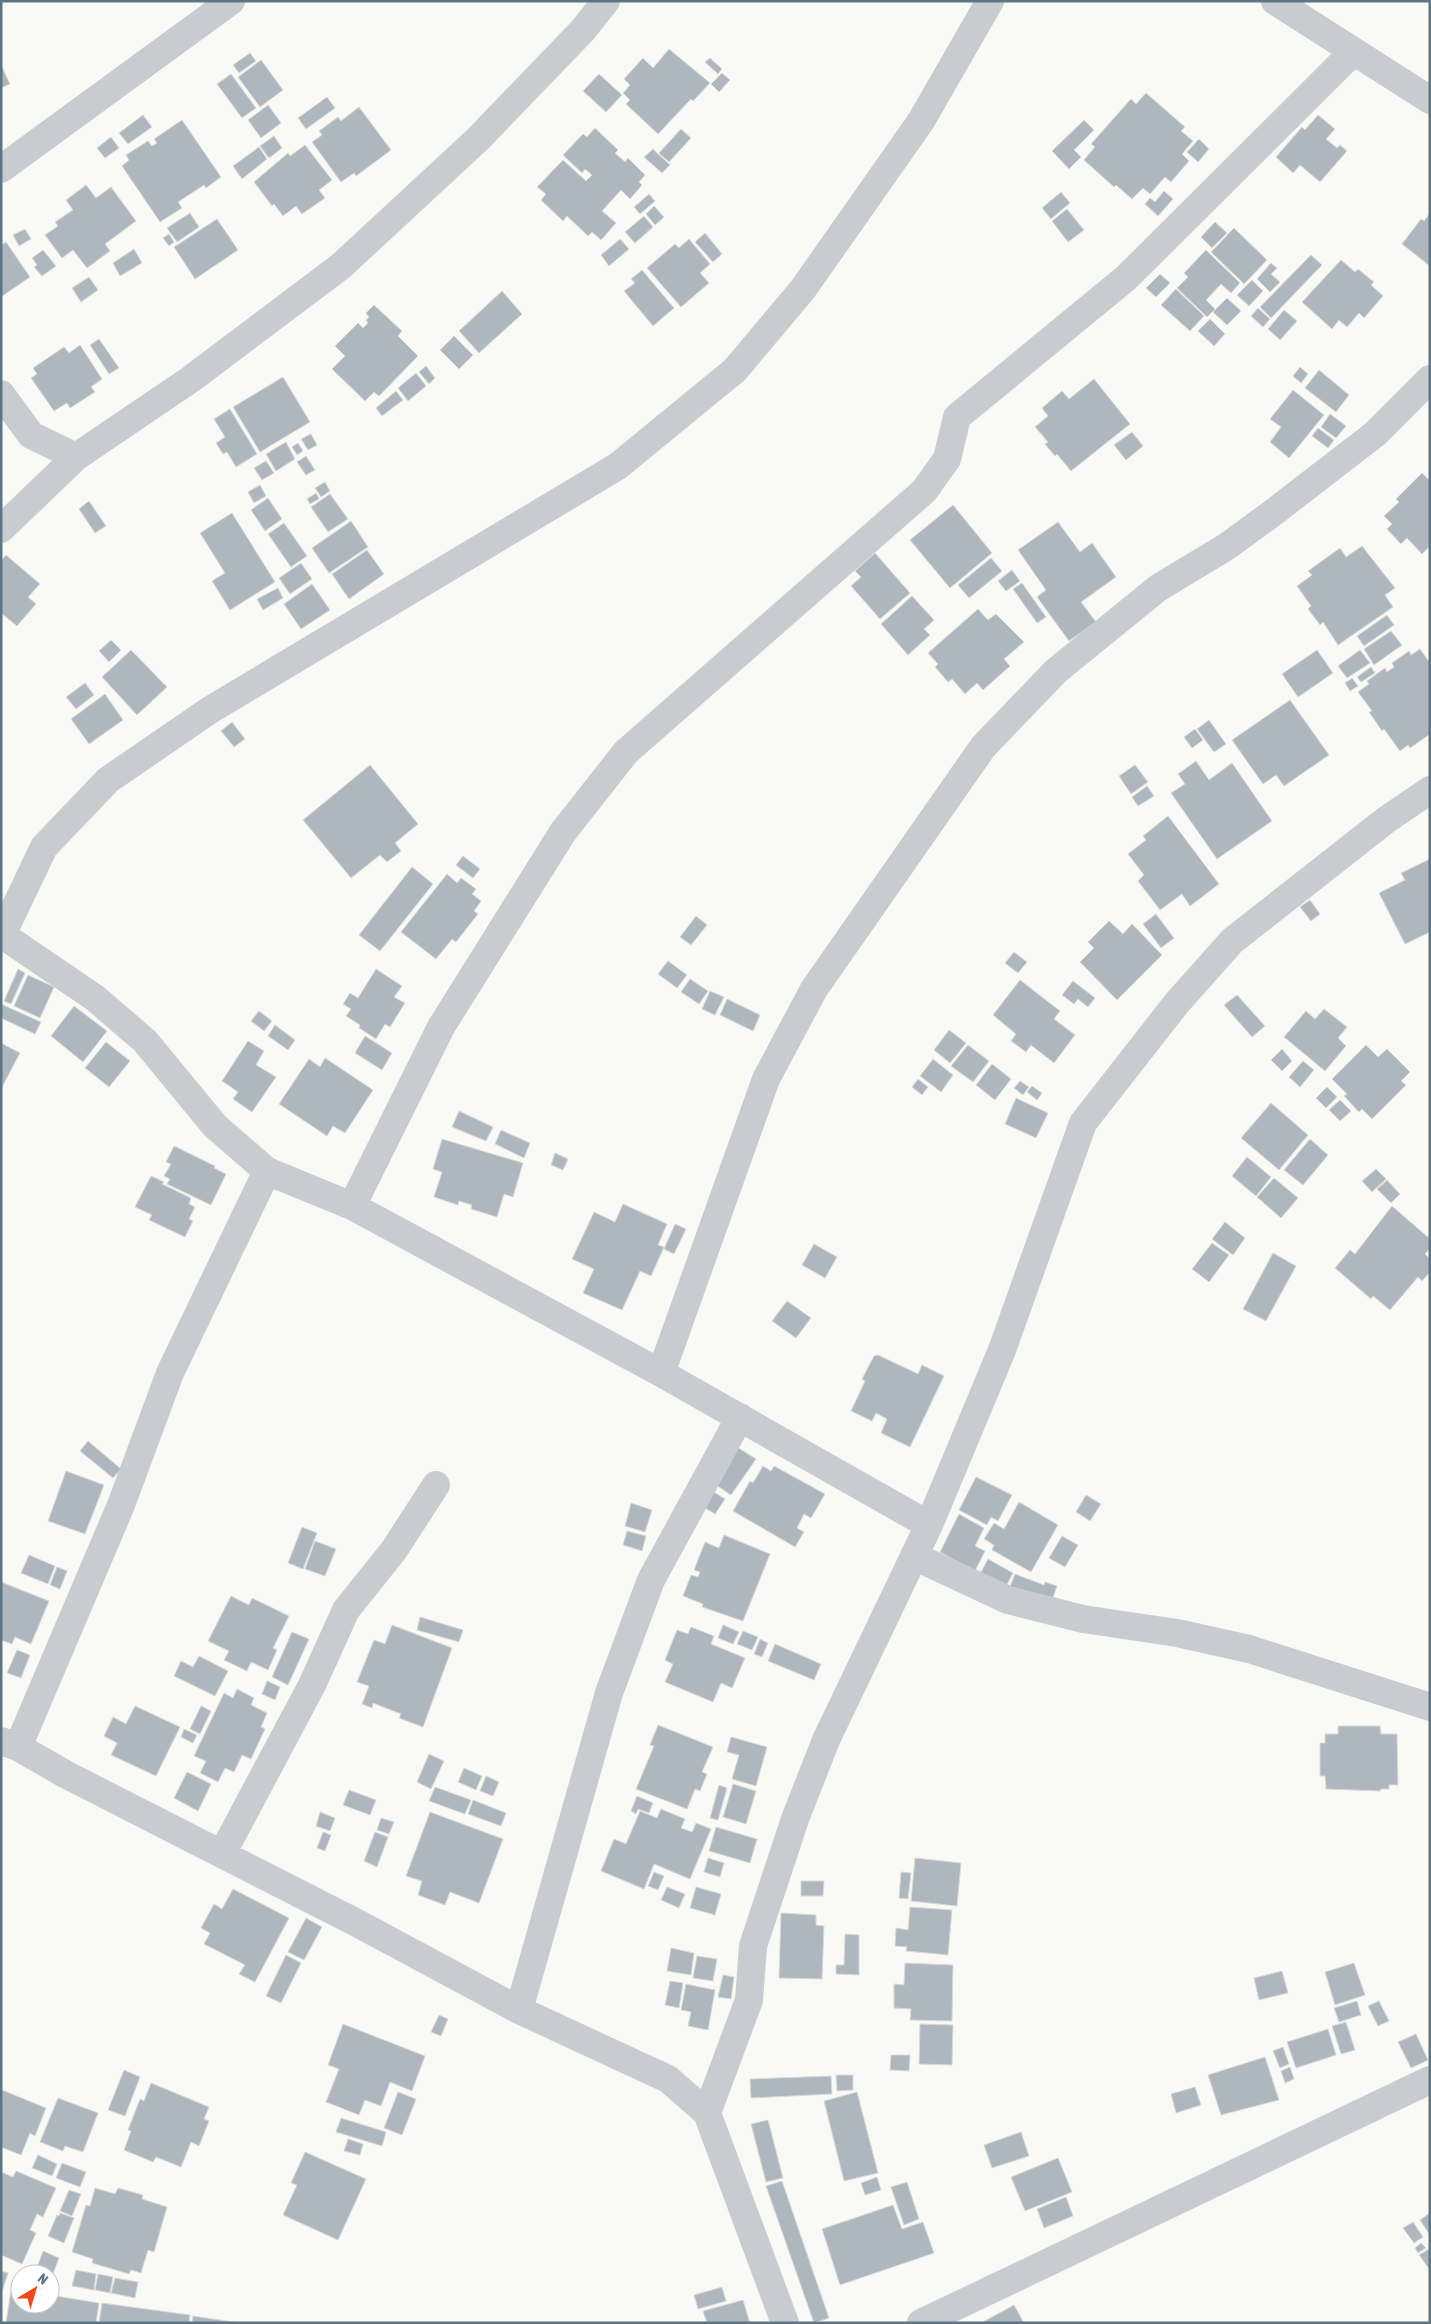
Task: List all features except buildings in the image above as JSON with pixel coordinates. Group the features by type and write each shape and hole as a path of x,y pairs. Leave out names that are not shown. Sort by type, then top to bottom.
{"street":[{"path":"1,169 231,1"},
{"path":"1,529 76,457 190,379 341,266 478,139 583,30 606,1"},
{"path":"929,1525 661,1372 352,1206 267,1171 215,1126 145,1041 95,998 2,935 44,847 108,780 210,710 618,466 735,370 803,290 921,121 990,1"},
{"path":"1275,1 1430,100"},
{"path":"352,1206 441,1027 563,832 626,752 924,492 947,459 957,417 1126,278 1353,52"},
{"path":"661,1372 766,1079 814,989 983,747 1056,671 1158,588 1226,547 1367,440 1430,379"},
{"path":"1,394 31,435 76,457"},
{"path":"707,2113 749,2000 753,1946 795,1819 826,1740 929,1525 1002,1350 1083,1123 1176,1004 1232,941 1386,820 1430,790"},
{"path":"267,1171 170,1373 121,1505 10,1744 519,2010 668,2079 707,2113 785,2323"},
{"path":"519,2010 609,1693 651,1580 740,1417"},
{"path":"222,1854 312,1685 346,1610 394,1550 436,1485"},
{"path":"914,1556 1008,1600 1082,1619 1177,1633 1249,1649 1430,1707"},
{"path":"921,2323 1430,2080"}]}
